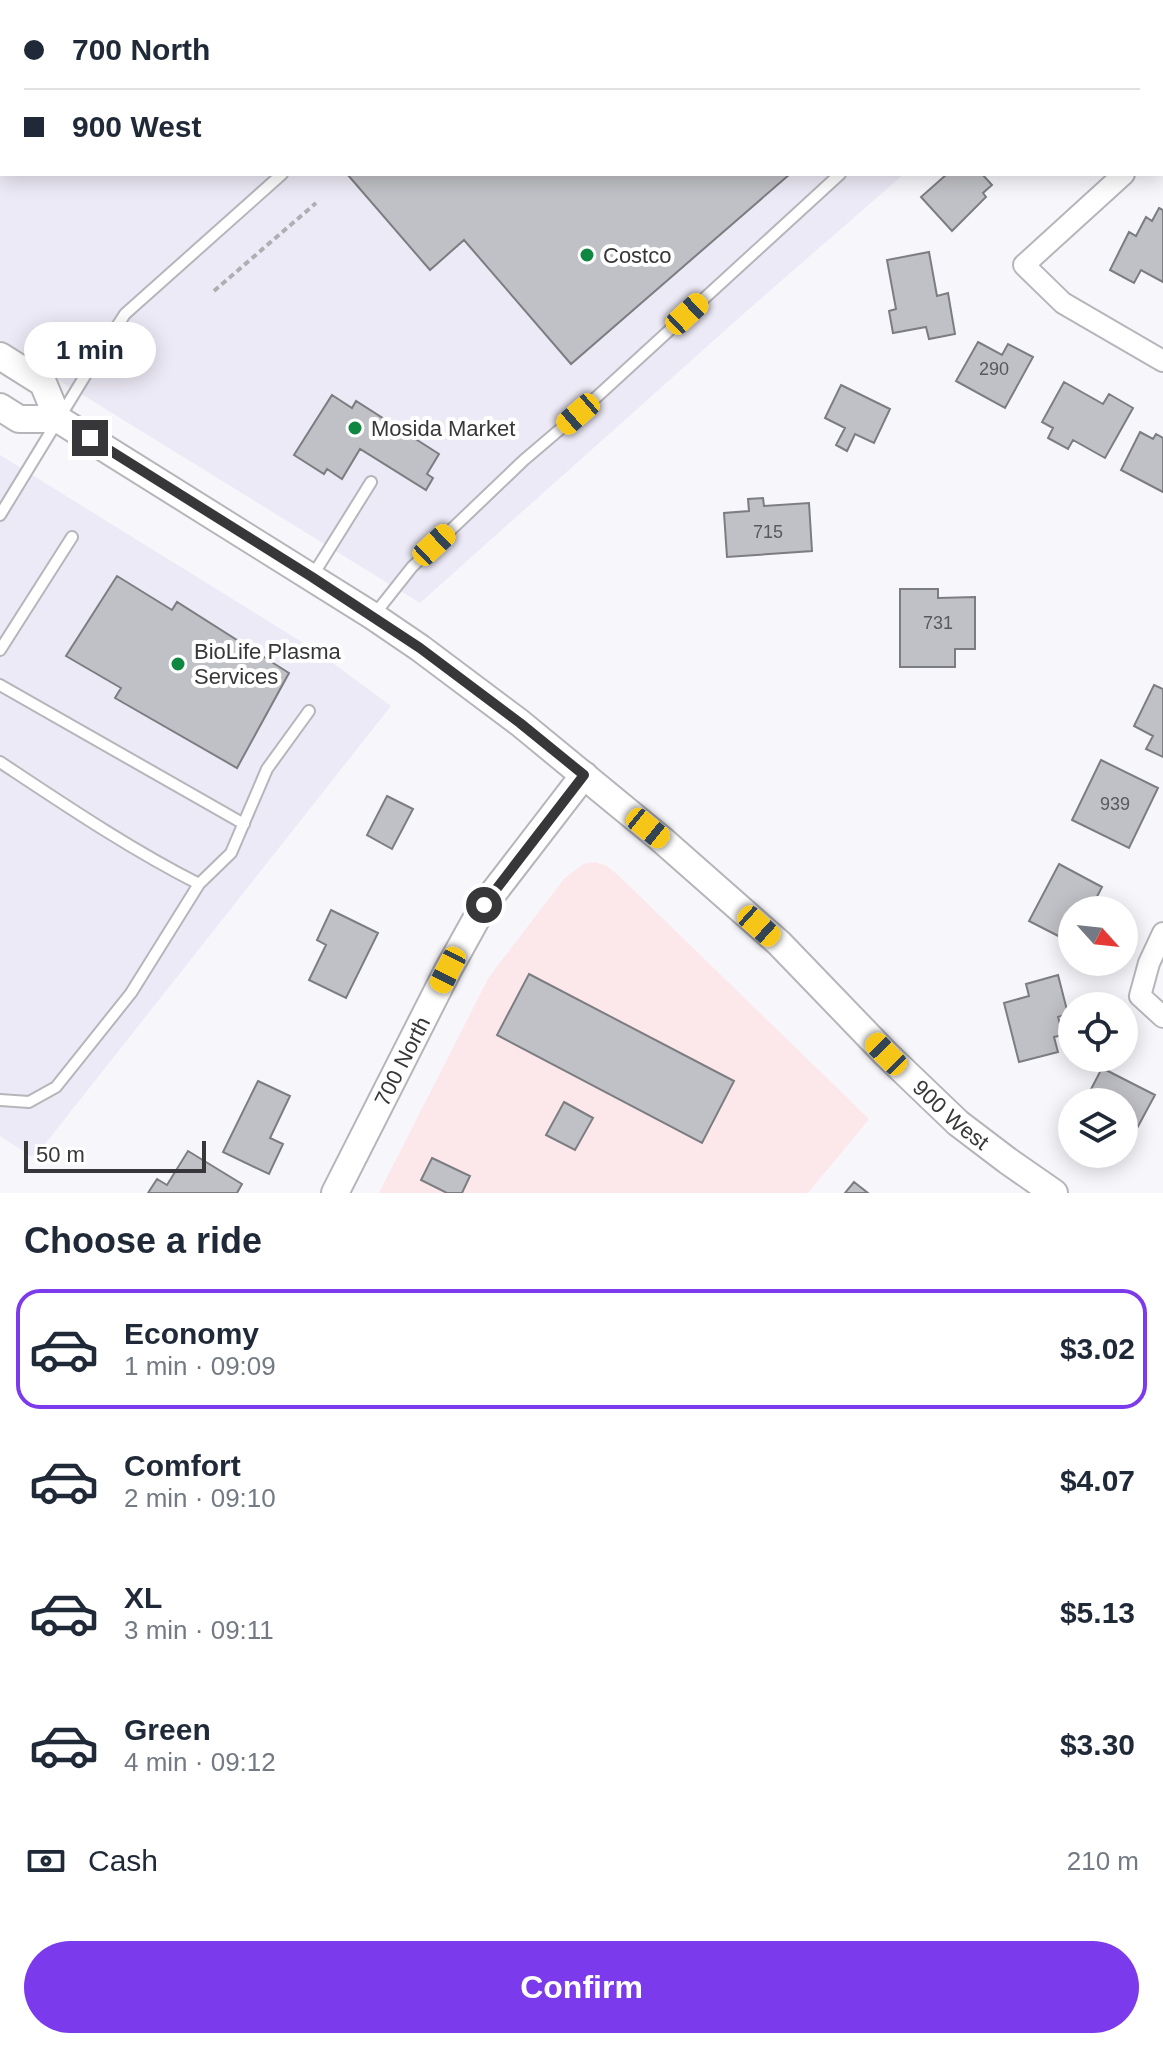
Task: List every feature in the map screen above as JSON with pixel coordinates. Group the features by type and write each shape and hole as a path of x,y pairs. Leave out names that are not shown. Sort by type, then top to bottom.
{"street":[{"path":"1122,176 1024,265 1063,303 1163,361"},
{"path":"0,356 43,383 58,419 19,419 0,407"},
{"name":"900 West","path":"58,419 373,616 508,714 661,839 779,943 958,1123 1054,1193"},
{"name":"700 North","path":"335,1193 484,905 584,775"},
{"path":"1163,933 1149,963 1140,996 1163,1017"}],"lane":[{"path":"0,515 125,314 280,176"},
{"path":"373,616 412,567 524,460 838,176"},
{"path":"312,577 371,482"},
{"path":"0,650 72,537"},
{"path":"0,685 244,824"},
{"path":"0,1100 29,1102 56,1087 131,993 199,884 231,853 267,769 309,711"},
{"path":"0,762 72,810 165,867 199,884"}],"path":[{"path":"214,291 316,203"}],"shaded area":[{"path":"0,176 902,176 420,603 0,344"},
{"path":"0,455 318,652 391,706 34,1158 0,1136"},
{"path":"595,862 607,866 619,876 869,1119 808,1193 379,1193 489,977 564,879 583,864"}],"building":[{"name":"Costco","path":"349,176 788,176 571,364 464,240 430,270"},
{"path":"945,176 984,176 992,185 983,193 986,197 952,231 921,197"},
{"path":"1159,208 1163,210 1163,282 1141,270 1134,283 1110,270 1129,232 1136,236 1146,217 1152,221"},
{"path":"929,252 937,296 948,293 955,334 929,339 926,327 893,333 889,311 896,309 887,260"},
{"path":"978,342 1002,355 1008,344 1033,357 1005,408 956,381"},
{"path":"1064,382 1103,404 1109,394 1133,408 1105,458 1073,440 1068,449 1048,438 1053,428 1042,422"},
{"path":"841,385 890,409 874,443 855,434 847,451 836,445 845,428 825,418"},
{"name":"Mosida Market","path":"332,395 352,408 356,401 439,454 427,474 433,478 426,490 360,449 342,479 327,469 324,474 294,455"},
{"path":"1140,432 1153,439 1156,434 1163,438 1163,492 1121,470"},
{"path":"763,498 764,506 809,503 812,551 727,557 724,513 749,511 748,499"},
{"name":"BioLife Plasma Services","path":"117,576 172,610 177,602 289,673 237,768 115,698 121,688 66,656"},
{"path":"900,589 938,589 938,598 975,597 975,649 955,649 955,667 900,667"},
{"path":"1154,685 1163,689 1163,757 1146,749 1153,736 1134,726"},
{"path":"1101,760 1158,788 1129,848 1072,820"},
{"path":"387,796 413,809 392,849 367,835"},
{"path":"1059,864 1102,887 1097,896 1058,896 1058,936 1029,921"},
{"path":"331,910 378,933 346,998 309,980 326,945 317,940"},
{"path":"529,974 734,1081 702,1143 497,1035"},
{"path":"1058,975 1062,992 1058,992 1058,1036 1054,1037 1058,1052 1019,1062 1004,1003 1029,996 1026,984"},
{"path":"1100,1072 1110,1072 1155,1095 1138,1126 1138,1088 1092,1088"},
{"path":"258,1081 290,1096 270,1138 283,1144 269,1174 223,1152"},
{"path":"564,1102 593,1118 575,1150 546,1135"},
{"path":"188,1151 242,1184 237,1193 148,1193 157,1179 167,1185"},
{"path":"432,1158 470,1176 462,1193 447,1193 421,1180"},
{"path":"854,1182 868,1193 845,1193"}],"place":[{"name":"Costco","path":"587,255"},
{"name":"Mosida Market","path":"355,428"},
{"name":"BioLife Plasma Services","path":"178,664"}],"route":[{"path":"90,438 420,648 584,775 484,905"}]}
